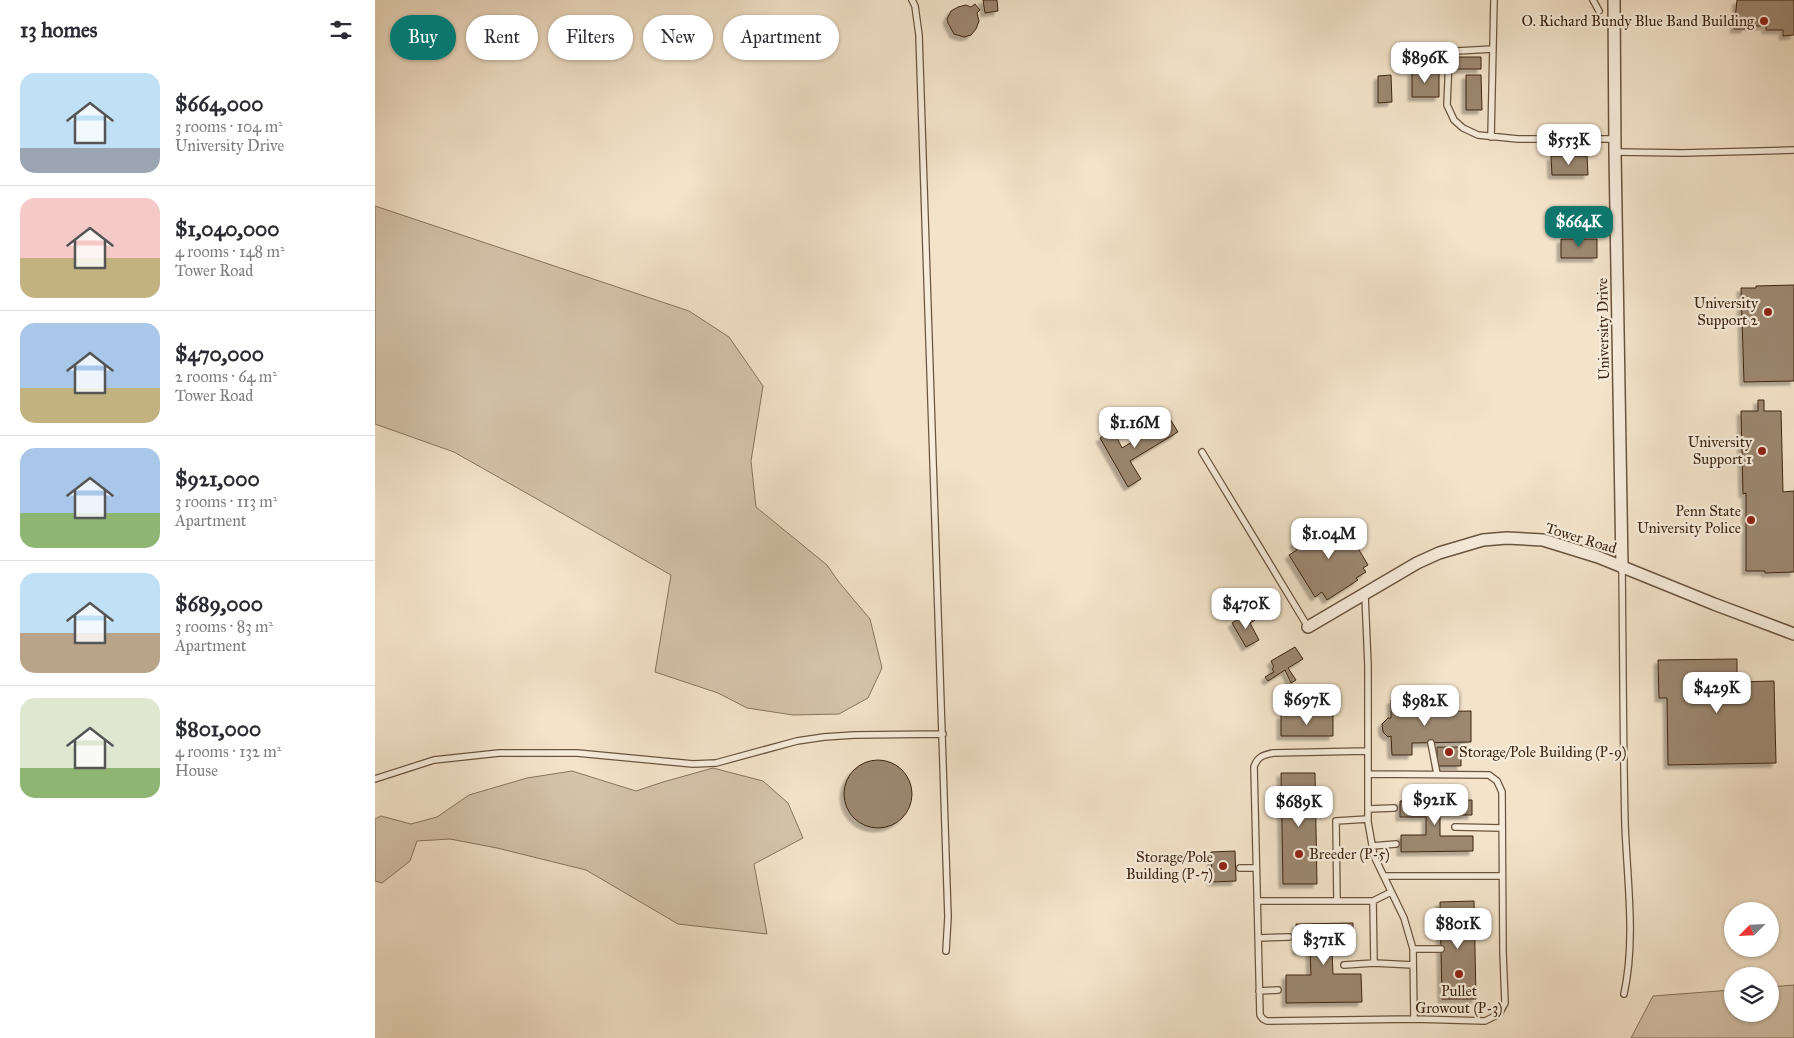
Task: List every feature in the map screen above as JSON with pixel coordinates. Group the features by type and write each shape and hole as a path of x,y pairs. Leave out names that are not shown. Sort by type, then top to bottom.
{"street":[{"name":"University Drive","path":"1614,0 1622,567"},
{"name":"Tower Road","path":"1308,627 1417,563 1439,553 1483,540 1507,538 1543,540 1598,557 1794,634"}],"lane":[{"path":"911,0 915,6 919,35 943,734 948,917 946,951"},
{"path":"1491,137 1494,0"},
{"path":"1593,0 1599,11"},
{"path":"1493,49 1457,51 1449,59 1447,105 1454,120 1463,128 1478,135 1518,139 1615,139"},
{"path":"1615,152 1683,154 1794,150"},
{"path":"1202,452 1308,627"},
{"path":"1622,567 1624,753 1630,927 1627,978 1624,994"},
{"path":"1365,595 1368,819 1374,856 1404,918 1413,949 1414,1019"},
{"path":"375,778 434,760 499,753 577,753 693,764 716,763 815,738 854,735 943,734"},
{"path":"1431,743 1437,774"},
{"path":"1367,751 1273,753 1264,755 1256,760 1254,767 1260,1015 1267,1021 1414,1019 1485,1022 1499,1014 1505,1003 1502,792 1497,780 1489,775 1368,774"},
{"path":"1368,809 1394,808"},
{"path":"1337,901 1336,821 1368,819"},
{"path":"1455,827 1502,828"},
{"path":"1372,846 1396,844"},
{"path":"1240,868 1256,868"},
{"path":"1384,876 1503,876"},
{"path":"1257,901 1373,901 1391,892"},
{"path":"1373,901 1374,963"},
{"path":"1257,938 1289,938"},
{"path":"1413,949 1441,949"},
{"path":"1344,964 1413,965"},
{"path":"1259,991 1279,990"}],"shaded area":[{"path":"375,206 689,311 729,337 763,386 751,461 756,507 827,565 870,619 882,668 868,698 839,714 793,715 747,708 718,693 655,672 671,575 454,452 375,424"},
{"path":"713,768 763,781 788,803 803,838 754,864 767,934 678,924 586,870 497,848 450,839 417,841 410,861 382,883 375,881 375,819 381,816 411,824 437,817 469,795 527,778 572,771 636,791"},
{"path":"1794,985 1794,1038 1631,1038 1653,996 1724,991 1724,1022 1779,1022 1779,986"}],"building":[{"path":"983,0 997,0 998,11 985,13"},
{"name":"O. Richard Bundy Blue Band Building","path":"1737,0 1794,0 1794,35 1783,36 1783,30 1766,30 1766,26 1745,26 1745,29 1734,29"},
{"path":"975,4 980,10 977,13 979,21 976,29 971,35 964,37 954,34 947,19 951,11 958,7 966,5 971,7"},
{"path":"1457,57 1481,57 1481,69 1457,69"},
{"path":"1412,71 1439,71 1439,97 1412,97"},
{"path":"1391,75 1392,102 1378,103 1378,76"},
{"path":"1466,75 1481,75 1482,110 1466,110"},
{"path":"1551,156 1587,156 1588,175 1552,175"},
{"path":"1561,239 1597,239 1597,258 1561,258"},
{"name":"University Support 2","path":"1794,285 1794,381 1744,382 1741,288"},
{"name":"University Support 1","path":"1758,400 1764,400 1764,411 1781,411 1783,492 1794,491 1794,572 1765,573 1765,571 1746,571 1746,493 1743,494 1741,411 1758,411"},
{"path":"1170,419 1178,432 1130,461 1141,479 1128,487 1100,438 1113,430 1122,448"},
{"path":"1336,521 1339,526 1343,523 1368,565 1363,568 1366,572 1356,578 1358,580 1327,600 1322,592 1315,597 1289,555 1297,550 1293,543 1326,523 1327,526"},
{"path":"1250,612 1255,620 1250,623 1259,640 1246,647 1232,623"},
{"path":"1295,647 1303,659 1288,668 1296,680 1291,683 1285,670 1268,681 1265,677 1274,672 1271,661"},
{"path":"1737,659 1737,682 1774,681 1776,763 1668,765 1667,698 1659,698 1658,660"},
{"path":"1391,700 1410,700 1410,712 1471,711 1471,742 1412,743 1412,755 1392,755 1391,736 1388,737 1383,732 1382,724 1388,718 1391,718"},
{"path":"1281,715 1333,715 1333,736 1281,736"},
{"name":"Storage/Pole Building (P-9)","path":"1437,747 1461,747 1461,766 1437,766"},
{"path":"885,760 897,766 906,775 912,787 910,807 902,818 885,828 871,828 854,818 846,807 844,787 854,770 865,762"},
{"name":"Breeder (P-5)","path":"1281,773 1315,773 1317,884 1283,884"},
{"path":"1472,800 1472,815 1440,815 1440,836 1473,836 1473,851 1401,852 1401,835 1426,835 1426,817 1400,817 1400,801"},
{"name":"Storage/Pole Building (P-7)","path":"1235,851 1236,881 1212,882 1211,852"},
{"name":"Pullet Growout (P-3)","path":"1474,901 1476,999 1442,999 1440,902"},
{"path":"1353,923 1353,951 1332,951 1333,974 1361,974 1362,1002 1286,1003 1286,975 1311,975 1310,951 1297,951 1296,924"}],"place":[{"name":"O. Richard Bundy Blue Band Building","path":"1764,21"},
{"name":"University Support 2","path":"1768,312"},
{"name":"University Support 1","path":"1762,451"},
{"name":"Penn State University Police","path":"1751,520"},
{"name":"Storage/Pole Building (P-9)","path":"1449,752"},
{"name":"Breeder (P-5)","path":"1299,854"},
{"name":"Storage/Pole Building (P-7)","path":"1223,866"},
{"name":"Pullet Growout (P-3)","path":"1459,974"}]}
